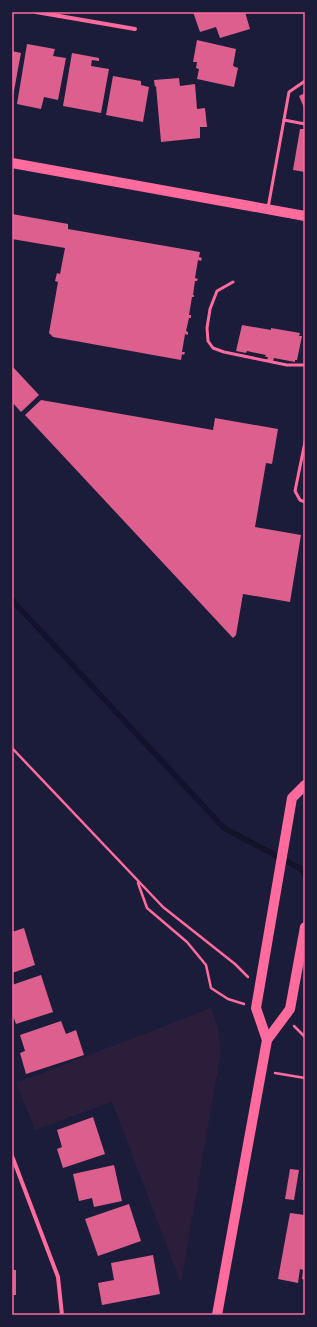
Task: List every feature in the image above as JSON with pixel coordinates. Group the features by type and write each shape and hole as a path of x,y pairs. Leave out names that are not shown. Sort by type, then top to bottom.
{"main road":[{"path":"12,163 305,216"},
{"path":"268,1040 256,1008 292,798 305,785"},
{"path":"217,1315 261,1070 268,1040 290,1009 305,927"}],"street":[{"path":"36,12 135,29"},
{"path":"12,1156 58,1277 62,1315"}],"lane":[{"path":"268,209 289,92 305,81"},
{"path":"284,120 305,124"},
{"path":"233,282 217,291 210,309 207,328 208,341 213,348 224,352 287,365 305,365"},
{"path":"305,442 295,491 300,500 305,502"}],"path":[{"path":"12,748 163,907 235,964 251,980"},
{"path":"138,882 147,908 187,942 206,965 212,988 228,999 256,1008"},
{"path":"294,1025 305,1036"},
{"path":"261,1070 305,1078"}],"shaded area":[{"path":"211,1008 218,1027 221,1051 181,1283 112,1102 35,1130 16,1083"}],"building":[{"path":"193,12 245,12 250,29 220,38 216,27 200,32"},
{"path":"197,40 236,49 233,66 238,68 234,87 197,79 199,69 196,68 197,62 193,62"},
{"path":"27,44 55,49 53,56 66,58 58,100 44,97 41,109 17,104"},
{"path":"12,51 21,53 13,96 12,96"},
{"path":"72,53 99,58 99,61 92,60 91,66 109,69 101,113 63,106"},
{"path":"113,76 141,81 141,85 149,87 143,122 106,115"},
{"path":"179,78 180,86 195,84 197,109 205,108 207,127 200,127 200,138 161,142 156,86 155,87 154,80"},
{"path":"305,93 305,110 299,96"},
{"path":"300,129 305,129 305,172 293,170"},
{"path":"12,214 68,224 68,229 200,252 199,257 202,258 201,261 198,260 195,278 198,279 195,281 194,297 192,297 189,315 191,315 191,318 189,318 186,331 188,332 188,335 185,334 182,352 185,352 184,355 182,354 181,360 53,337 49,333 58,282 55,281 57,273 60,274 65,248 12,239"},
{"path":"242,325 300,333 299,336 302,336 297,360 295,360 295,362 274,358 273,361 267,360 268,357 265,357 266,355 247,351 246,353 236,351"},
{"path":"12,366 39,395 21,412 12,402"},
{"path":"41,400 213,430 215,418 278,429 272,464 266,463 255,527 301,535 290,602 243,594 236,635 233,638 25,415"},
{"path":"24,928 35,965 12,973 12,932"},
{"path":"41,975 53,1012 16,1024 12,1013 12,985"},
{"path":"61,1021 66,1034 76,1030 84,1055 26,1074 20,1053 25,1051 20,1035"},
{"path":"93,1117 105,1154 63,1168 57,1149 62,1147 57,1130"},
{"path":"114,1165 122,1201 94,1207 92,1198 79,1201 73,1174"},
{"path":"290,1169 299,1170 294,1200 285,1199"},
{"path":"129,1204 141,1241 98,1256 85,1219"},
{"path":"290,1213 305,1215 305,1280 302,1279 303,1270 300,1269 298,1283 278,1279"},
{"path":"153,1255 160,1294 102,1305 98,1283 114,1280 111,1263"},
{"path":"12,1270 16,1270 16,1295 12,1295"}],"waterway":[{"path":"12,600 224,828 301,869 305,875"}]}
